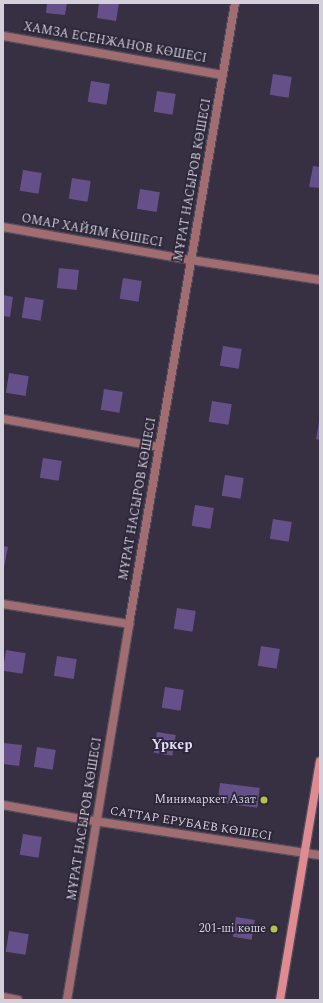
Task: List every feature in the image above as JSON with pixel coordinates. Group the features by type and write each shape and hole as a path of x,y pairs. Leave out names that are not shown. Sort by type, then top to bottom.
{"street":[{"name":"МҰРАТ НАСЫРОВ КӨШЕСІ","path":"67,1000 129,624 235,3"},
{"name":"ХАМЗА ЕСЕНЖАНОВ КӨШЕСІ","path":"3,36 223,75"},
{"name":"ОМАР ХАЙЯМ КӨШЕСІ","path":"3,227 191,260 320,280"},
{"path":"3,419 159,447"},
{"path":"3,604 129,624"},
{"path":"280,1000 320,761"},
{"name":"САТТАР ЕРУБАЕВ КӨШЕСІ","path":"3,806 97,822 320,855"},
{"path":"3,997 18,1000"}],"building":[{"path":"47,3 67,3 65,15 46,13"},
{"path":"99,3 119,3 116,21 97,18"},
{"path":"273,74 292,77 288,98 270,95"},
{"path":"91,81 110,84 106,105 88,102"},
{"path":"157,91 176,94 172,115 154,112"},
{"path":"313,166 320,167 320,188 309,187"},
{"path":"23,170 42,173 38,194 20,191"},
{"path":"72,178 91,181 87,202 69,199"},
{"path":"140,189 160,192 157,212 137,209"},
{"path":"59,268 79,270 77,290 57,288"},
{"path":"123,278 142,281 138,302 120,299"},
{"path":"3,295 13,297 10,317 3,316"},
{"path":"25,297 44,300 40,321 22,318"},
{"path":"223,346 242,349 239,369 220,366"},
{"path":"9,373 29,376 26,396 6,393"},
{"path":"104,389 123,392 119,413 101,410"},
{"path":"212,401 232,404 228,425 209,422"},
{"path":"320,422 320,440 316,439"},
{"path":"43,458 62,461 59,481 40,478"},
{"path":"225,475 244,478 240,499 222,496"},
{"path":"195,505 214,508 210,529 192,526"},
{"path":"273,519 292,522 289,542 270,539"},
{"path":"3,546 8,547 4,567 3,567"},
{"path":"177,608 196,611 192,632 174,629"},
{"path":"261,646 280,649 277,669 258,666"},
{"path":"6,650 26,653 22,674 3,671"},
{"path":"57,656 77,659 74,679 54,676"},
{"path":"165,687 184,690 180,711 162,708"},
{"path":"157,732 176,735 172,756 154,753"},
{"path":"3,743 22,745 19,766 3,764"},
{"path":"37,747 56,750 53,770 34,767"},
{"path":"220,783 260,788 257,808 218,803"},
{"path":"23,834 42,837 38,858 20,855"},
{"path":"236,917 255,920 252,940 233,937"},
{"path":"9,931 29,934 25,955 6,952"}],"place":[{"name":"Минимаркет Азат","path":"264,800"},
{"name":"201-ші көше","path":"274,929"}],"district":[{"name":"Үркер","path":"172,745"}]}
